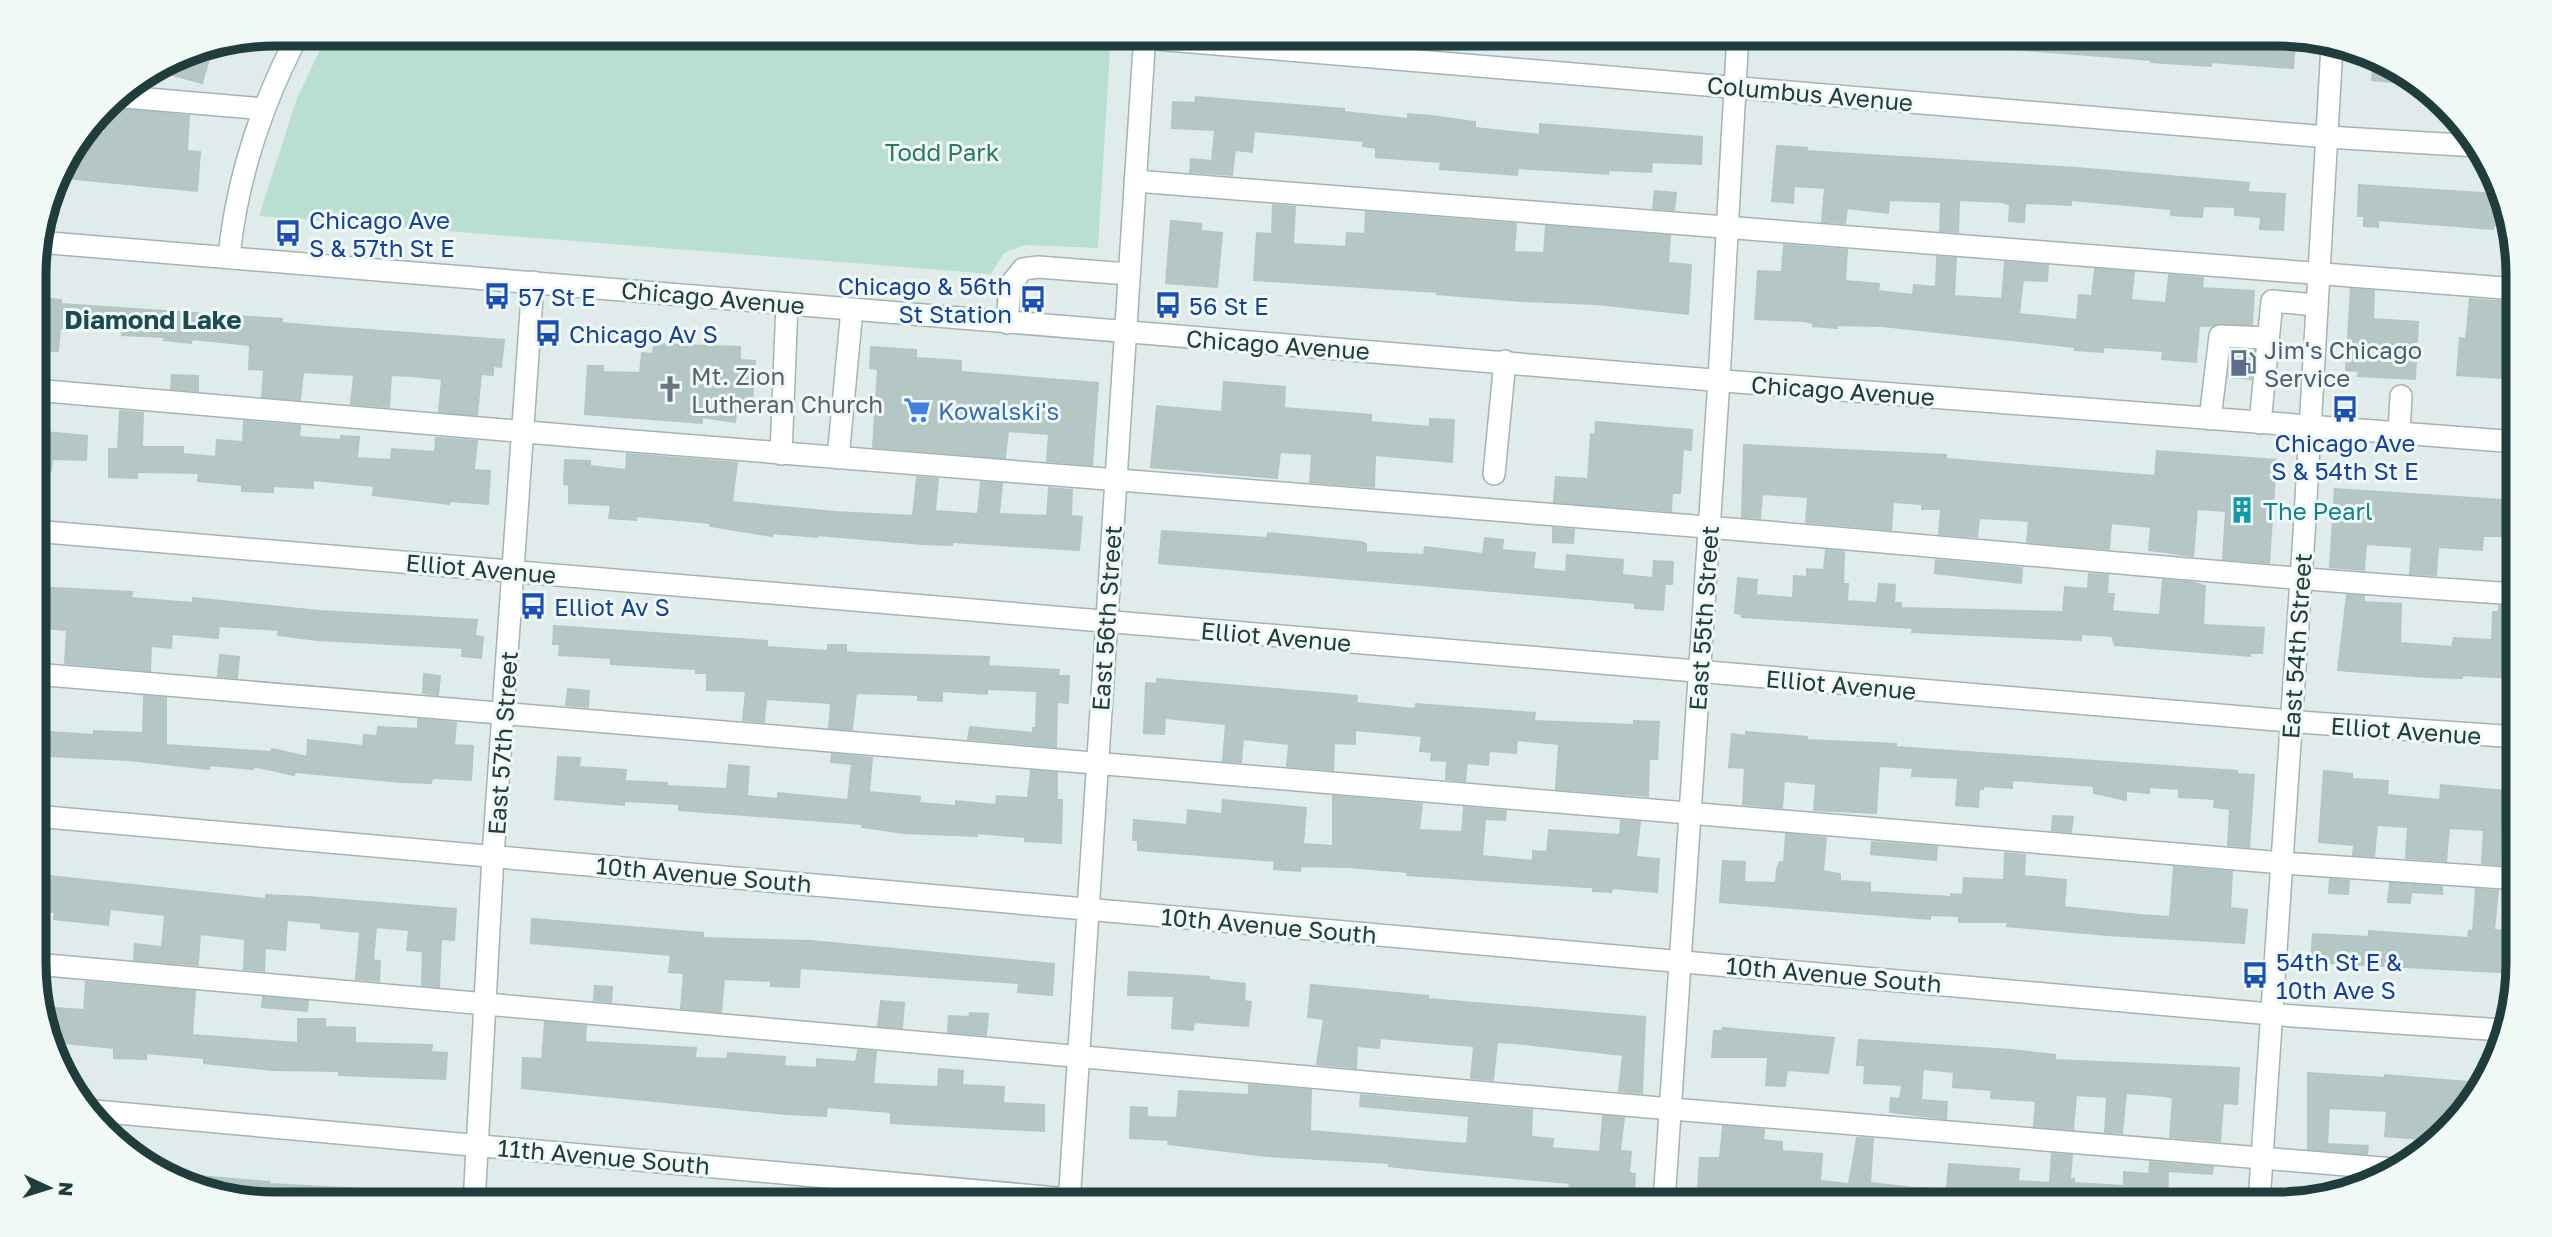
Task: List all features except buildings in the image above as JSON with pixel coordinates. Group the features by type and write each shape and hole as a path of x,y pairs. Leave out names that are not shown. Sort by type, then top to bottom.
{"street":[{"path":"229,256 234,210 264,109 274,81 292,46"},
{"name":"East 56th Street","path":"1070,1192 1143,46"},
{"name":"Columbus Avenue","path":"1260,46 2327,137 2466,145"},
{"name":"East 55th Street","path":"1665,1191 1719,380 1737,46"},
{"name":"East 54th Street","path":"2260,1191 2301,580 2332,52"},
{"path":"132,96 264,109"},
{"path":"1135,181 2506,288"},
{"name":"Chicago Avenue","path":"47,243 1007,323 2506,441"},
{"path":"1007,323 1010,285 1023,269 1038,267 1128,274"},
{"name":"East 57th Street","path":"475,1192 484,1003 533,282"},
{"path":"2260,423 2272,301 2316,305"},
{"path":"780,454 787,304"},
{"path":"838,458 852,309"},
{"path":"2210,419 2220,336 2268,338"},
{"path":"1494,474 1505,361"},
{"path":"46,391 524,433 1709,528 2301,580 2506,593"},
{"path":"2399,433 2400,396"},
{"name":"Elliot Avenue","path":"46,532 2290,721 2506,736"},
{"path":"46,675 2283,863 2506,878"},
{"name":"10th Avenue South","path":"46,817 2271,1013 2496,1029"},
{"path":"46,965 2262,1160 2379,1168"},
{"name":"11th Avenue South","path":"101,1111 478,1144 972,1192"}],"green space":[{"name":"Todd Park","path":"322,46 1110,46 1098,248 1024,245 1004,253 991,274 259,216 297,98"}],"place":[{"name":"Chicago Ave S & 57th St E","path":"288,233"},
{"name":"57 St E","path":"497,296"},
{"name":"Chicago & 56th St Station","path":"1033,299"},
{"name":"56 St E","path":"1168,305"},
{"name":"Chicago Av S","path":"548,333"},
{"name":"Jim's Chicago Service","path":"2243,363"},
{"name":"Mt. Zion Lutheran Church","path":"670,389"},
{"name":"Chicago Ave S & 54th St E","path":"2345,409"},
{"name":"Kowalski's","path":"917,410"},
{"name":"The Pearl","path":"2242,510"},
{"name":"Elliot Av S","path":"533,606"},
{"name":"54th St E & 10th Ave S","path":"2255,975"}],"district":[{"name":"Diamond Lake","path":"153,319"}]}
